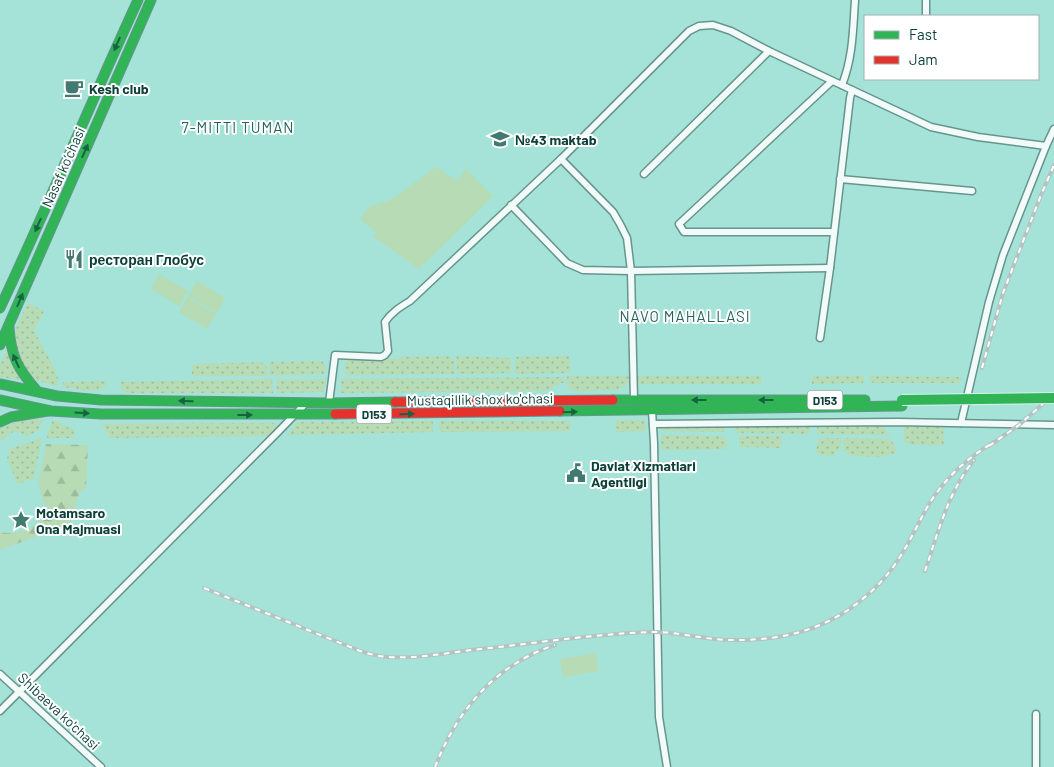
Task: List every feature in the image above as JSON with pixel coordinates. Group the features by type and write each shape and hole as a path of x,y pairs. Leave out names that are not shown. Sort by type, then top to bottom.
{"main road":[{"name":"Nasaf ko‘chasi","path":"0,308 138,0"},
{"name":"Nasaf ko‘chasi","path":"0,345 151,0"},
{"path":"14,278 28,281"},
{"path":"9,326 10,345 16,365 37,391"},
{"name":"Mustaqillik shox ko'chasi","path":"0,384 58,396 101,400 306,403 634,400 737,404 902,403"},
{"name":"D153","path":"902,403 1054,398"},
{"name":"Mustaqillik shox ko'chasi","path":"0,400 52,411 101,414 294,415 652,411 737,404"},
{"path":"328,414 329,403"},
{"name":"D153","path":"902,403 1054,404"},
{"path":"0,422 12,417 52,411"}],"street":[{"path":"842,85 848,70 852,50 855,0"},
{"path":"926,0 926,15"},
{"path":"329,403 335,355 381,357 385,355 388,351 385,322 390,315 410,301 561,159 689,31 699,26 713,25 730,31 931,127 978,137 1046,146"},
{"path":"644,174 769,51"},
{"path":"832,81 679,224 684,232 834,232"},
{"path":"820,338 852,90"},
{"path":"961,423 989,302 1003,255 1054,129"},
{"path":"561,159 613,212 627,238 631,271 634,400"},
{"path":"840,179 972,191"},
{"path":"511,205 567,263 583,270 830,268"},
{"path":"0,710 306,403"},
{"path":"652,411 659,717 667,767"},
{"path":"653,424 898,422 1054,425"},
{"name":"Shibaeva ko'chasi","path":"0,674 101,767"},
{"path":"1036,714 1036,767"}],"green space":[{"path":"436,167 457,181 466,169 493,196 419,269 373,236 376,232 360,219 370,206 391,200"},
{"path":"159,274 188,291 179,306 151,289"},
{"path":"197,281 225,298 217,313 188,296"},
{"path":"188,297 216,314 207,329 179,312"},
{"path":"28,303 44,311 34,331 56,371 57,386 31,377 21,366 18,359 15,343 16,328"},
{"path":"8,347 13,366 25,381 0,377 0,365"},
{"path":"448,356 454,360 455,374 345,374 345,362 347,360"},
{"path":"456,356 511,358 511,373 457,374"},
{"path":"569,356 570,373 516,374 514,371 516,357"},
{"path":"322,361 326,367 325,374 270,376 269,362"},
{"path":"261,362 267,366 267,376 192,376 192,366 196,364"},
{"path":"567,376 630,376 630,380 628,384 617,390 576,391 569,389 569,386 566,385"},
{"path":"638,376 761,376 761,384 640,384 638,383"},
{"path":"812,376 864,376 864,382 812,384"},
{"path":"870,376 962,377 959,383 873,383 870,381"},
{"path":"564,377 564,383 559,383 559,385 546,391 341,393 341,379"},
{"path":"272,379 273,393 128,393 121,389 120,382"},
{"path":"326,379 324,392 277,393 276,380"},
{"path":"106,381 104,387 95,391 62,387 63,382"},
{"path":"43,419 39,430 27,436 15,431 4,440 0,440 0,429 19,421"},
{"path":"53,420 63,426 74,429 74,438 47,438"},
{"path":"616,420 646,420 646,431 616,432"},
{"path":"433,421 433,432 288,435 297,422"},
{"path":"439,421 570,421 570,431 440,432"},
{"path":"276,423 277,425 272,436 110,438 102,424"},
{"path":"879,424 884,426 890,435 817,434 817,427 820,425"},
{"path":"661,426 725,426 725,432 661,431"},
{"path":"735,426 807,426 810,428 809,434 737,433"},
{"path":"904,426 943,427 944,445 914,445 904,442"},
{"path":"661,435 722,436 725,437 727,446 725,449 661,450"},
{"path":"739,436 782,436 781,448 739,447"},
{"path":"42,438 34,478 17,484 7,457 10,455 9,449"},
{"path":"819,438 841,438 840,450 835,451 835,456 820,455 816,451"},
{"path":"844,438 891,439 897,451 880,457 848,455 848,452 843,451"},
{"path":"46,444 88,445 86,488 78,496 74,515 67,525 0,550 0,532 14,533 28,529 36,524 49,507 44,504 38,482"},
{"path":"595,653 599,671 563,677 560,659"}],"railway":[{"path":"982,368 1003,293 1054,165"},
{"path":"989,446 1019,425 1054,394"},
{"path":"204,588 359,650 388,657 423,656 629,633 666,632 730,640 778,637 796,633 832,620 865,597 887,575 899,559 928,505 944,483 963,464 994,442"},
{"path":"925,571 950,499 974,460"},
{"path":"435,767 455,727 467,708 481,692 514,664 534,653 555,645"}],"traffic: fast":[{"path":"0,308 138,0"},
{"path":"0,345 151,0"},
{"path":"9,327 14,355 20,369 37,391"},
{"path":"0,384 57,396 101,400 395,402"},
{"path":"902,400 1054,398"},
{"path":"0,400 51,411 101,414 335,414"},
{"path":"613,400 865,400"},
{"path":"560,411 902,406"},
{"path":"0,422 11,417 48,411"}],"traffic: jam":[{"path":"395,402 613,400"},
{"path":"335,414 560,411"}],"place":[{"name":"Kesh club","path":"74,88"},
{"name":"№43 maktab","path":"500,139"},
{"name":"ресторан Глобус","path":"74,259"},
{"name":"Davlat Xizmatlari Agentligi","path":"576,473"},
{"name":"Motamsaro Ona Majmuasi","path":"21,520"}],"district":[{"name":"7-MITTI TUMAN","path":"238,127"},
{"name":"NAVO MAHALLASI","path":"685,316"}]}
